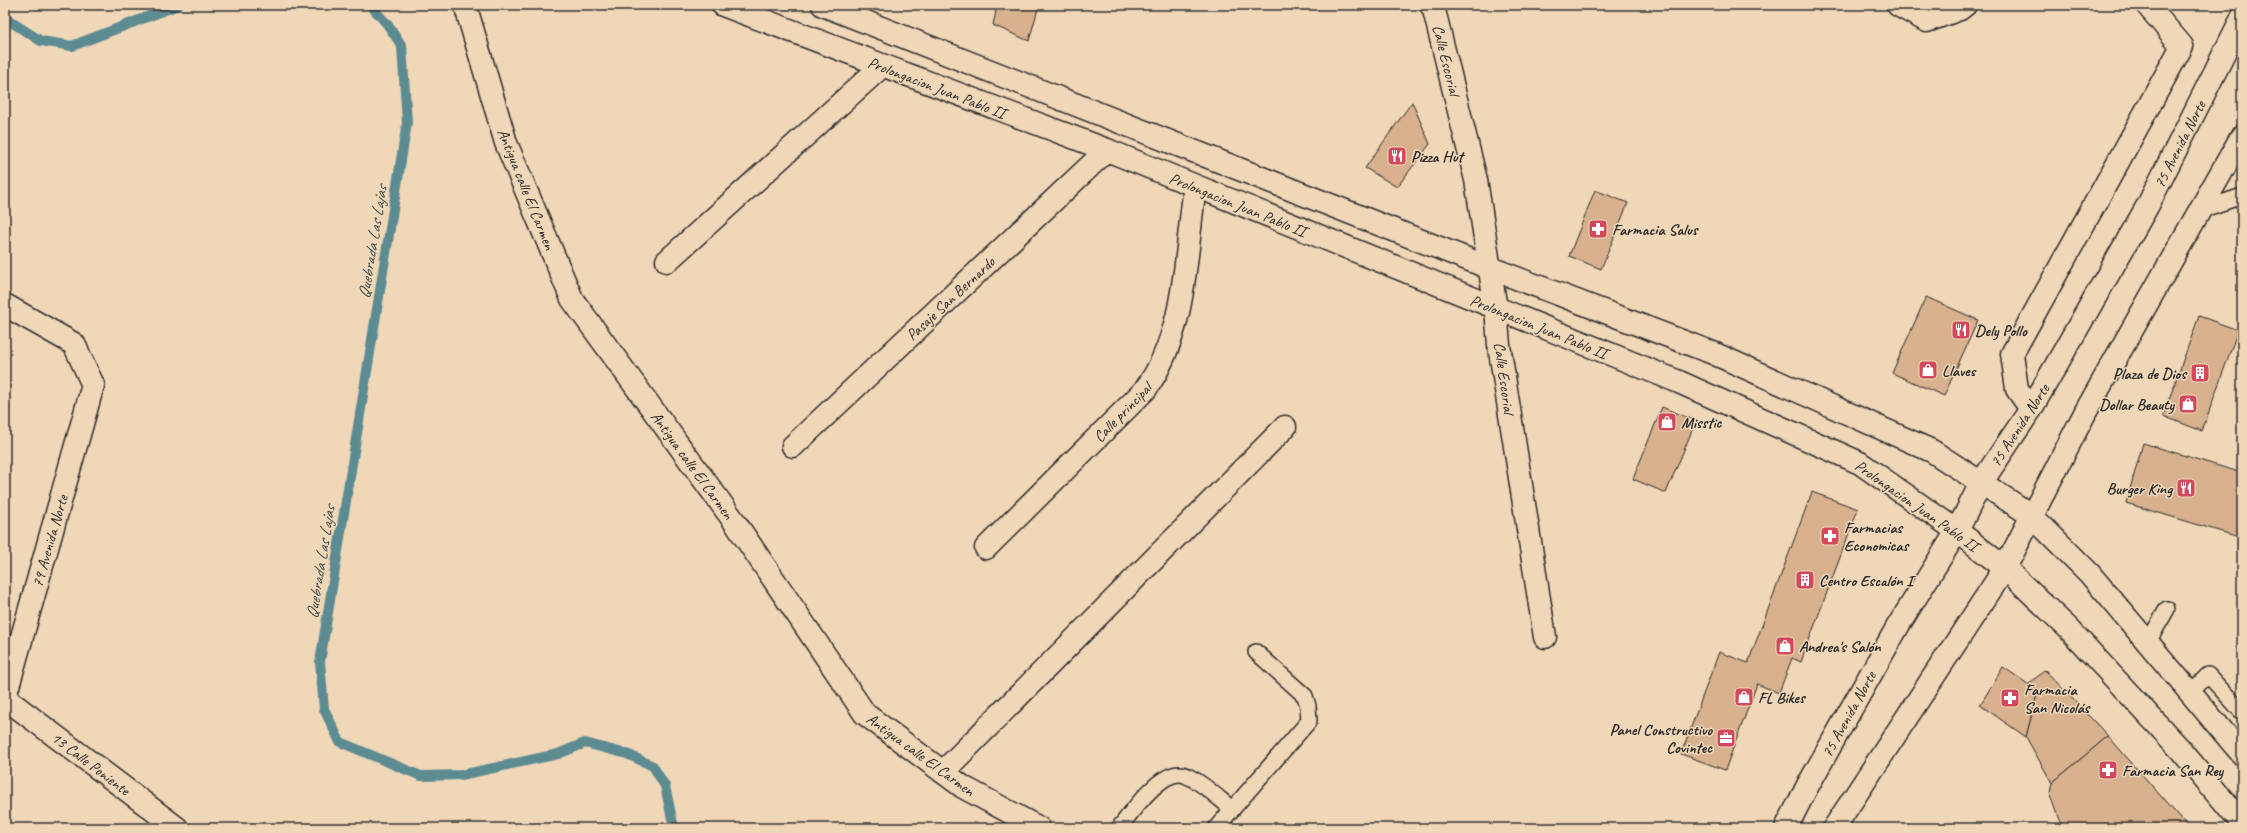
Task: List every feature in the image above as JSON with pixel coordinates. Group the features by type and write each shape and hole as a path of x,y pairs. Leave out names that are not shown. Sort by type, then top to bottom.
{"main road":[{"name":"Prolongacion Juan Pablo II","path":"723,5 1107,150 1195,187 1679,382 1860,463 1957,531 2005,568 2068,629 2180,749 2242,823"},
{"path":"1898,5 1927,21 1960,9 1965,5"},
{"path":"2031,409 2017,389 2012,354 2182,46 2147,5"},
{"name":"Prolongacion Juan Pablo II","path":"837,7 1490,268 1713,353 1932,451 2031,515 2089,573 2147,644 2242,754"},
{"name":"Calle Escorial","path":"1435,7 1476,180 1496,309 1499,345 1545,637"},
{"name":"Antigua calle El Carmen","path":"468,11 506,143 572,299 734,522 865,714 963,787 1039,828"},
{"name":"75 Avenida Norte","path":"1786,828 1807,787 1894,633 1957,531 1981,483 2031,409 2148,205 2242,18"},
{"path":"667,261 882,66"},
{"path":"1834,828 2005,568 2086,411 2198,211 2242,136"},
{"name":"Pasaje San Bernardo","path":"793,446 1107,150"},
{"name":"Calle principal","path":"986,548 1145,390 1155,376 1165,357 1175,329 1180,306 1187,238 1195,187"},
{"name":"79 Avenida Norte","path":"5,305 74,344 93,385 5,698"},
{"path":"943,772 1285,427"},
{"name":"13 Calle Poniente","path":"5,698 177,828"}],"lane":[{"path":"2198,211 2242,196"},
{"path":"2147,644 2167,609"},
{"path":"1216,828 1309,721 1308,706 1305,696 1256,652"},
{"path":"2190,693 2208,675 2242,712"},
{"path":"1119,828 1156,784 1171,775 1183,774 1201,784 1232,809"}],"building":[{"path":"1039,5 1029,41 993,25 996,11 986,6"},
{"name":"Pizza Hut","path":"1412,102 1430,144 1397,187 1365,168"},
{"name":"Farmacia Salus","path":"1595,190 1628,203 1601,269 1569,256"},
{"path":"1926,297 1978,320 1944,396 1892,373"},
{"name":"Plaza de Dios","path":"2199,316 2238,330 2202,431 2163,416"},
{"path":"1662,407 1696,421 1666,493 1633,479"},
{"name":"Burger King","path":"2143,443 2242,473 2242,538 2126,503"},
{"name":"Centro Escalón I","path":"1812,492 1858,509 1801,662 1792,658 1779,693 1757,684 1725,770 1681,754 1719,652 1748,663"},
{"name":"Farmacia San Nicolás","path":"2003,667 2038,691 2026,737 1980,705"},
{"path":"2045,670 2108,736 2052,783 2026,737 2038,691 2029,684"},
{"path":"2108,736 2189,828 2063,828 2050,793 2052,783"}],"waterway":[{"name":"Quebrada Las Lajas","path":"5,18 41,41 72,46 178,5"},
{"name":"Quebrada Las Lajas","path":"370,5 387,24 402,46 407,123 320,662 324,709 340,742 421,776 461,775 558,754 585,743 627,754 653,766 665,786 674,828"}],"place":[{"name":"Pizza Hut","path":"1397,156"},
{"name":"Farmacia Salus","path":"1598,229"},
{"name":"Dely Pollo","path":"1961,330"},
{"name":"Llaves","path":"1928,370"},
{"name":"Plaza de Dios","path":"2200,373"},
{"name":"Dollar Beauty","path":"2188,404"},
{"name":"Misstic","path":"1667,422"},
{"name":"Burger King","path":"2186,488"},
{"name":"Farmacias Economicas","path":"1830,536"},
{"name":"Centro Escalón I","path":"1805,580"},
{"name":"Andrea's Salón","path":"1785,646"},
{"name":"FL Bikes","path":"1744,697"},
{"name":"Farmacia San Nicolás","path":"2010,698"},
{"name":"Panel Constructivo Covintec","path":"1726,738"},
{"name":"Farmacia San Rey","path":"2108,770"}]}
